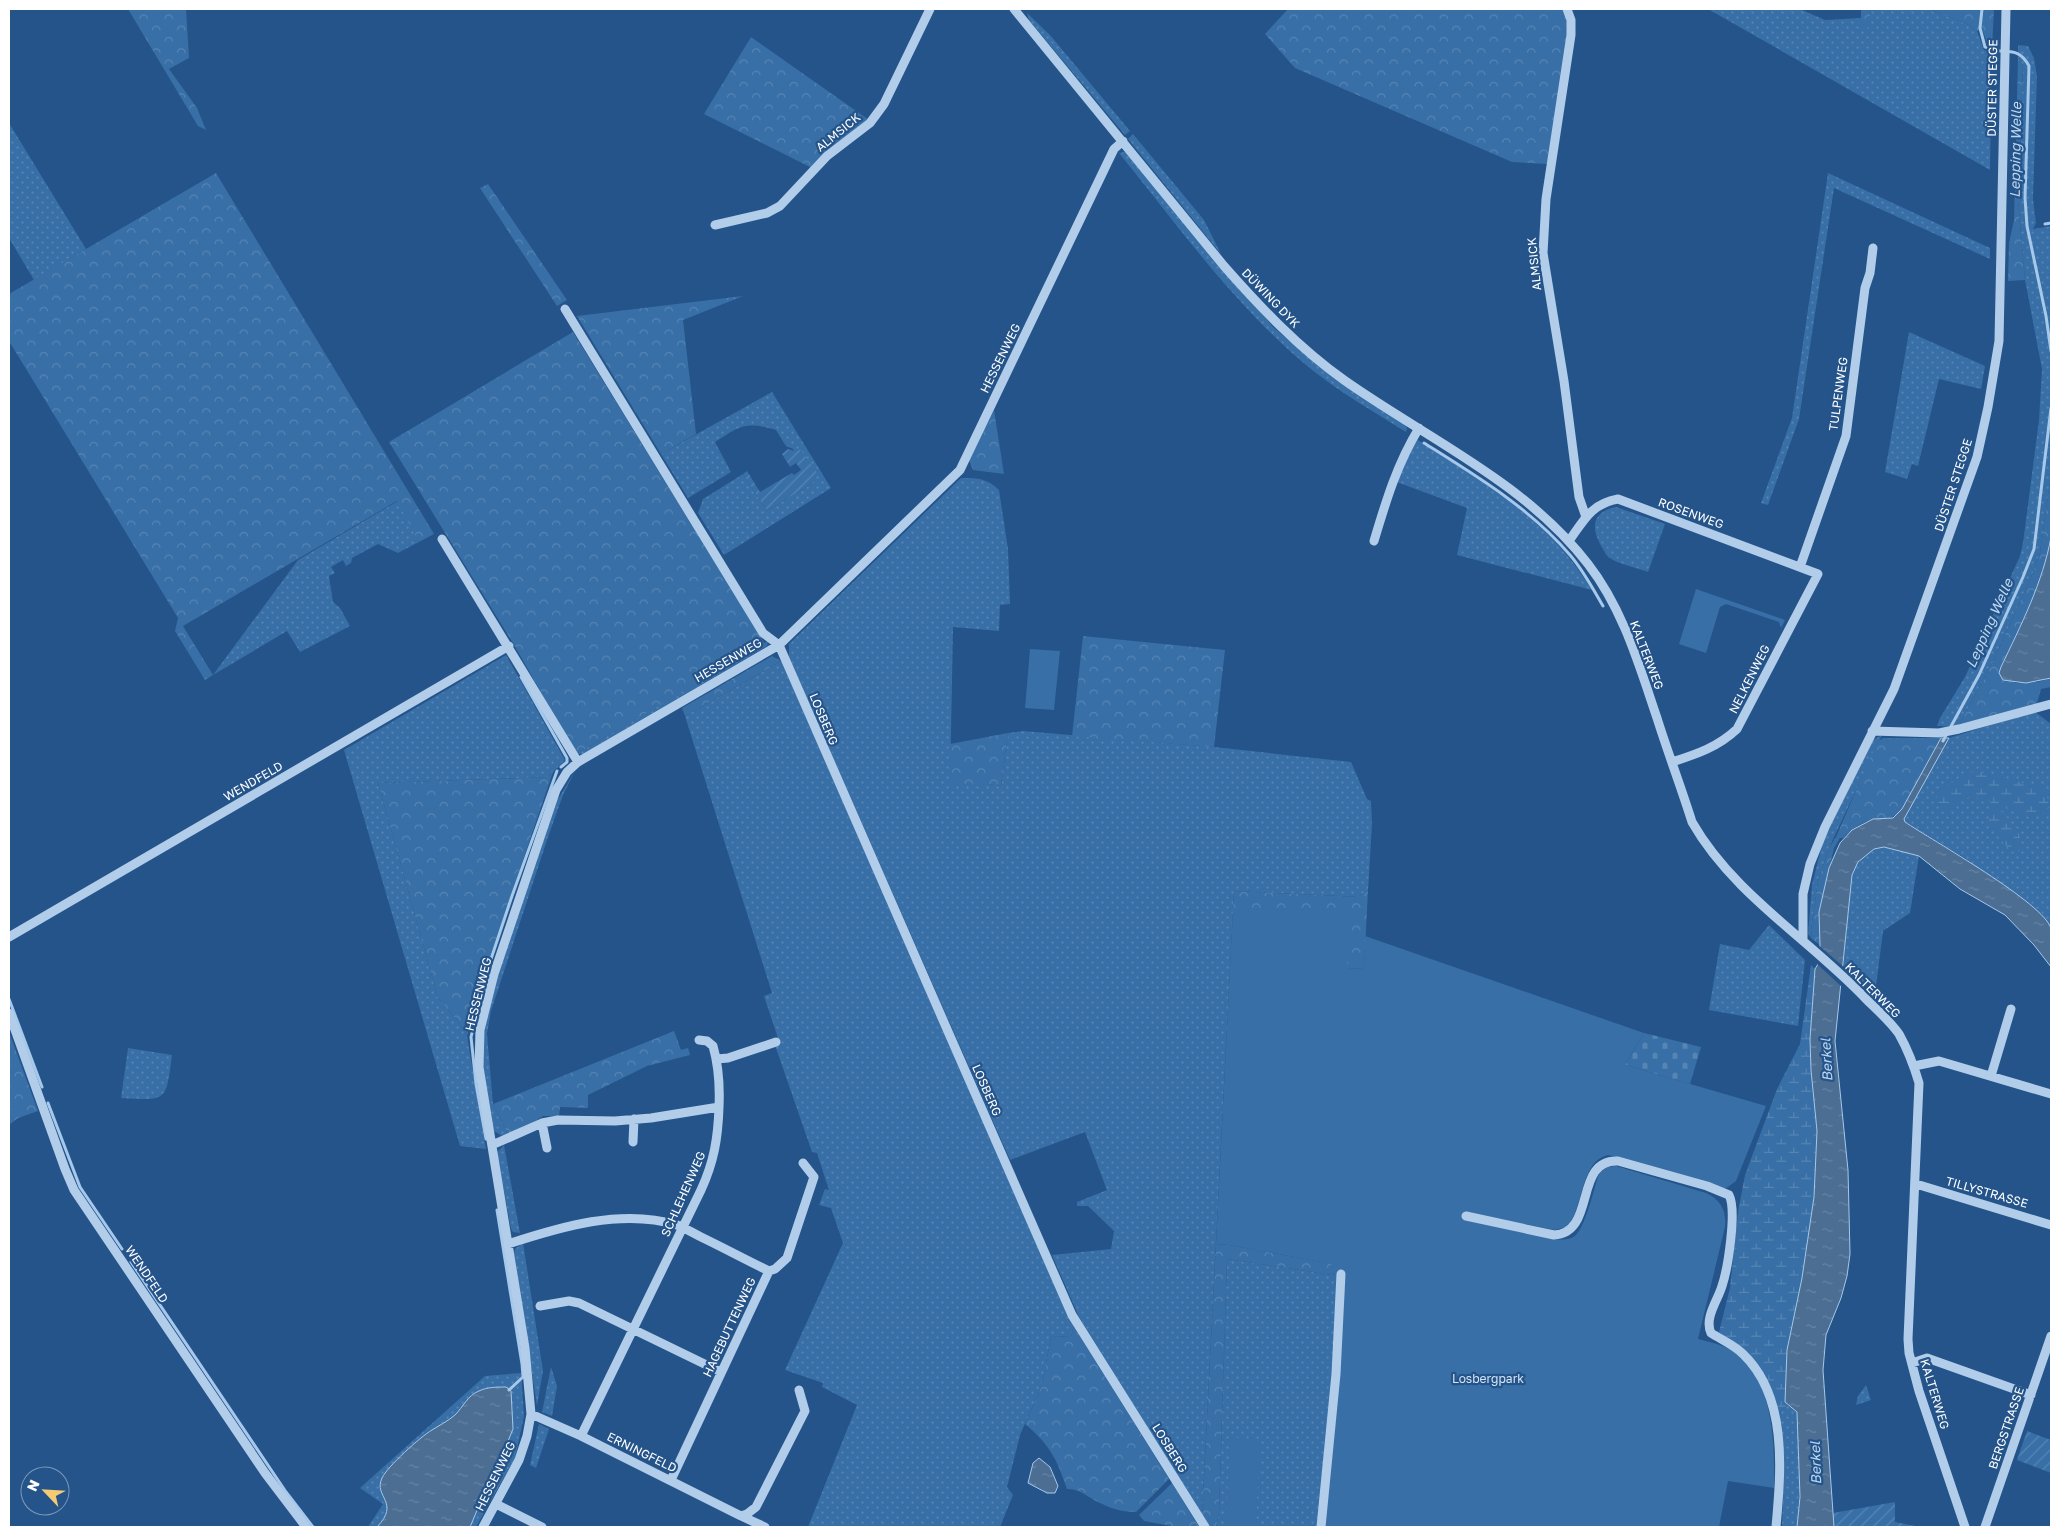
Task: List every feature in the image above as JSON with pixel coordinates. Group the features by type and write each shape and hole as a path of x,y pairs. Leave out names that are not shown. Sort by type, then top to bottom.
{"street":[{"name":"ALMSICK","path":"715,225 767,213 780,206 827,156 870,123 884,104 930,9"},
{"name":"DÜWING DYK","path":"1014,9 1224,266 1289,336 1344,380 1507,488 1548,521 1569,541"},
{"name":"ALMSICK","path":"1567,9 1572,20 1571,34 1546,200 1543,253 1564,381 1579,497 1586,517"},
{"name":"DÜSTER STEGGE","path":"1803,940 1803,894 1810,864 1822,833 1894,689 1977,457 1988,407 1998,340 2006,9"},
{"name":"HESSENWEG","path":"483,1527 519,1460 527,1436 531,1414 525,1348 479,1061 482,1020 494,974 556,790 567,772 578,762 779,645 960,470 1114,149 1123,141"},
{"name":"TULPENWEG","path":"1800,567 1846,436 1865,288 1870,274 1873,248"},
{"name":"HESSENWEG","path":"566,309 763,633 779,645"},
{"path":"1374,541 1394,475 1404,452 1418,428"},
{"name":"ROSENWEG","path":"1569,541 1595,506 1606,501 1618,499 1818,574"},
{"path":"442,539 578,762"},
{"name":"KALTERWEG","path":"1569,541 1600,582 1620,618 1642,672 1692,822 1712,853 1748,890 1848,980 1897,1032 1914,1066 1918,1084 1916,1184 1908,1339 1919,1390 1965,1527"},
{"name":"NELKENWEG","path":"1672,762 1703,752 1717,745 1737,729 1818,574"},
{"name":"LOSBERG","path":"779,645 1072,1315 1205,1527"},
{"name":"WENDFELD","path":"9,937 509,646"},
{"path":"1872,731 1939,733 2051,704"},
{"path":"1991,1076 2011,1009"},
{"name":"WENDFELD","path":"9,1013 74,1190 265,1473 306,1527"},
{"name":"SCHLEHENWEG","path":"581,1436 713,1161 718,1134 720,1079 713,1046 707,1041 699,1040"},
{"path":"716,1059 728,1058 776,1042"},
{"path":"1914,1066 1939,1061 2051,1094"},
{"path":"492,1145 542,1123 558,1120 598,1121 634,1119 719,1108"},
{"path":"633,1142 634,1119"},
{"path":"542,1123 547,1148"},
{"path":"1466,1216 1554,1235 1563,1235 1570,1232 1577,1221 1594,1172 1601,1164 1609,1160 1618,1160 1729,1195 1732,1208 1728,1267 1711,1314 1709,1328 1711,1333 1743,1354 1760,1374 1770,1396 1779,1446 1776,1527"},
{"name":"HAGEBUTTENWEG","path":"671,1480 769,1271 775,1270 787,1258 814,1177 803,1162"},
{"name":"TILLYSTRASSE","path":"1916,1184 2051,1225"},
{"path":"508,1244 561,1227 588,1222 618,1220 650,1221 676,1225 769,1271"},
{"path":"1321,1527 1336,1374 1341,1274"},
{"path":"540,1306 574,1301 721,1372"},
{"name":"BERGSTRASSE","path":"1985,1527 2051,1336"},
{"path":"1912,1364 1927,1358 2031,1395"},
{"path":"745,1514 760,1500 806,1411 798,1390"},
{"name":"ERNINGFELD","path":"531,1414 745,1514 765,1527"},
{"path":"496,1504 542,1527"}],"green space":[{"path":"128,9 186,9 189,58 169,69 197,108 206,130 198,126"},
{"path":"1288,9 1564,9 1569,24 1548,164 1512,162 1295,68 1265,34"},
{"path":"1708,9 1800,9 1825,20 1861,18 1861,29 1871,15 1871,9 1929,9 1967,24 1977,31 1984,50 1992,52 1990,170"},
{"path":"1861,9 1871,9 1870,25 1865,30 1861,30"},
{"path":"1929,9 1994,9 1992,48 1988,45 1982,29 1977,31 1967,24"},
{"path":"1027,13 1050,35 1130,131 1125,135 1029,20"},
{"path":"751,37 869,120 812,168 704,114"},
{"path":"2018,45 2028,46 2034,58 2037,76 2033,199 2036,223 2033,229 2051,226 2051,474 2040,553 1992,664 1958,727 1937,726 1965,677 2020,556 2039,420 2042,369 2025,280 2018,201 2023,67 2018,58"},
{"path":"2018,58 2023,67 2018,201 2025,280 2008,281 2009,243 2014,220"},
{"path":"9,123 86,249 34,280 9,238"},
{"path":"1133,134 1204,220 1221,254 1128,139"},
{"path":"1125,152 1273,327 1330,375 1405,424 1406,432 1322,378 1258,320 1209,266 1119,153"},
{"path":"216,173 434,534 419,542 397,501 183,626 213,675 205,680 175,631 178,618 9,341 9,294"},
{"path":"1828,173 1990,248 1990,259 1834,188 1799,419 1768,505 1761,503 1792,418"},
{"path":"488,184 567,300 557,306 480,188"},
{"path":"743,296 683,320 696,434 661,454 577,316"},
{"path":"573,332 765,644 576,754 513,643 389,442"},
{"path":"1909,332 1985,366 1981,389 1939,379 1918,466 1912,464 1907,479 1885,472"},
{"path":"772,392 831,488 724,555 698,513 703,499 743,474 767,511 813,483 793,449 786,446 776,430 757,426 737,429 715,442 731,472 688,498 661,454"},
{"path":"994,410 1004,474 973,470 969,460"},
{"path":"1415,438 1496,491 1533,521 1567,555 1592,590 1457,555 1467,508 1394,481"},
{"path":"788,449 801,450 817,473 813,483 767,511 743,474 747,471 760,492 792,473 794,475 801,470 796,463 790,467 782,454"},
{"path":"2051,474 2052,523 2048,555 2030,604 2001,667 2015,683 2038,682 2051,678 2051,687 2041,689 2037,703 1958,727 1992,664 2032,575 2040,553"},
{"path":"961,478 982,479 999,490 1008,549 1010,604 1000,605 999,631 953,627 950,784 989,784 1001,786 1008,733 1023,731 1214,747 1351,762 1367,799 1371,801 1372,824 1368,891 1360,895 1360,897 1234,891 1202,1515 1079,1317 1052,1255 1111,1249 1114,1231 1088,1206 1077,1206 1077,1202 1107,1190 1085,1132 1010,1160 789,657 789,644"},
{"path":"398,501 419,542 398,553 378,544 352,558 351,563 346,566 343,560 331,567 335,573 329,576 333,602 340,608 350,626 300,652 287,631 213,675 298,560"},
{"path":"1616,507 1665,524 1648,572 1609,557 1599,542 1595,529 1597,517 1607,509"},
{"path":"1696,589 1785,620 1781,628 1779,622 1726,604 1720,607 1706,653 1679,644"},
{"path":"1083,636 1225,650 1214,747 1072,736"},
{"path":"768,641 767,646 583,754 576,754"},
{"path":"1030,649 1060,651 1054,710 1025,708"},
{"path":"506,655 565,760 548,777 378,783 438,998 457,1020 467,1036 486,1149 460,1146 344,750"},
{"path":"772,656 781,661 685,716 682,708"},
{"path":"781,661 1074,1327 1071,1336 1051,1337 1042,1385 1020,1435 1007,1487 1013,1495 1000,1527 808,1527 857,1405 822,1387 823,1383 785,1370 843,1243 831,1208 819,1205 825,1189 829,1190 817,1153 812,1152 776,1048 775,1046 755,1046 778,1038 764,996 772,993 685,716"},
{"path":"2034,711 2051,724 2051,928 2042,917 1966,859 1905,822 1904,819 1949,738"},
{"path":"1008,733 1001,786 989,784 950,784 950,744"},
{"path":"1882,735 1829,848 1818,881 1811,930 1812,939 1808,934 1812,885 1823,841 1873,740"},
{"path":"1883,738 1941,738 1902,809 1891,818 1873,819 1861,824 1843,838 1840,838 1834,848 1819,912 1820,945 1812,939 1811,930 1818,881 1829,848 1836,837 1877,742"},
{"path":"575,771 563,795 548,837 491,1011 487,1034 493,1104 508,1134 502,1136 494,1131 483,1065 482,1039 499,971 557,801"},
{"path":"1976,771 2040,787 2047,796 2049,806 2041,816 2027,816 2001,805 2002,811 2019,834 2022,850 2013,852 1995,832 1989,819 1992,803 1971,796 1945,813 1942,811 1936,799 1944,789 1953,782"},
{"path":"553,772 491,954 473,1021 467,1036 457,1020 438,998 378,783 548,777"},
{"path":"1884,847 1919,856 1910,913 1883,931 1875,994 1843,967 1852,875 1857,864 1864,856 1872,850"},
{"path":"1234,891 1360,897 1360,895 1368,891 1364,968 1347,969 1233,909"},
{"name":"Losbergpark","path":"1233,909 1349,910 1347,969 1364,968 1365,936 1644,1033 1625,1065 1766,1106 1736,1181 1725,1189 1608,1155 1599,1159 1587,1175 1577,1208 1568,1227 1554,1230 1468,1212 1555,1239 1563,1240 1570,1238 1575,1236 1582,1225 1598,1176 1605,1168 1613,1166 1706,1193 1719,1202 1724,1211 1725,1227 1698,1339 1731,1350 1745,1361 1756,1376 1764,1393 1769,1412 1774,1452 1774,1488 1728,1481 1719,1527 1323,1527 1339,1273 1332,1275 1332,1264 1216,1244"},
{"path":"1769,925 1805,960 1798,1026 1709,1010 1720,944 1749,950"},
{"path":"1811,965 1815,969 1810,1039 1817,1131 1814,1197 1802,1278 1787,1350 1785,1402 1788,1405 1781,1410 1779,1419 1769,1390 1719,1332 1730,1288 1738,1212 1745,1175 1777,1089 1800,1044"},
{"path":"674,1031 681,1050 688,1048 690,1055 647,1066 588,1095 588,1108 560,1107 559,1116 543,1116 531,1124 508,1134 493,1104"},
{"path":"9,1032 38,1111 18,1118 9,1125"},
{"path":"1644,1033 1701,1047 1690,1084 1625,1065"},
{"path":"128,1048 172,1055 166,1090 162,1095 148,1099 121,1098"},
{"path":"504,1145 520,1233 513,1232 511,1229 497,1152"},
{"path":"523,1243 543,1371 537,1406 514,1254 515,1249"},
{"path":"1216,1244 1333,1264 1332,1275 1227,1259 1219,1513 1216,1527 1210,1527 1202,1515"},
{"path":"1227,1259 1332,1275 1339,1273 1333,1374 1318,1527 1216,1527 1219,1513"},
{"path":"1074,1327 1169,1479 1136,1512 1113,1508 1080,1492 1067,1489 1052,1453 1025,1424 1042,1385 1051,1337 1071,1336"},
{"path":"551,1367 557,1386 552,1416 542,1412"},
{"path":"521,1373 524,1416 515,1458 476,1527 368,1527 383,1504 360,1488 485,1376"},
{"path":"1866,1385 1871,1400 1856,1405 1858,1396"},
{"path":"1788,1405 1797,1412 1800,1470 1797,1527 1782,1527 1784,1473 1779,1419 1781,1410"},
{"path":"539,1424 549,1429 536,1468 530,1465"},
{"path":"2027,1431 2051,1440 2051,1473 2017,1460"},
{"path":"1230,1437 1260,1439 1256,1527 1226,1527"},
{"path":"1172,1483 1199,1527 1177,1527 1144,1521 1139,1515"},
{"path":"1895,1502 1895,1522 1921,1527 1834,1527 1833,1513"}],"water":[{"path":"2051,537 2051,678 2026,683 2003,680 1999,673 2001,667 2037,587"},
{"name":"Berkel","path":"1941,738 1949,738 1904,819 1905,822 2030,904 2044,918 2051,929 2051,967 2034,945 2005,915 1960,889 1919,856 1884,847 1874,849 1858,862 1852,875 1835,1041 1848,1170 1850,1254 1841,1298 1826,1335 1823,1370 1834,1527 1797,1527 1800,1497 1797,1412 1785,1402 1787,1350 1802,1278 1814,1197 1817,1131 1810,1039 1815,969 1818,964 1820,945 1819,912 1829,868 1840,843 1852,830 1873,819 1893,818 1902,809"},
{"path":"506,1387 511,1391 513,1429 501,1458 498,1474 481,1501 470,1527 377,1527 387,1511 380,1485 382,1478 390,1467 420,1439 455,1415 475,1393 489,1388"},
{"path":"1039,1458 1050,1467 1058,1486 1055,1493 1047,1493 1028,1483 1033,1463"}],"pier":[{"path":"1817,944 1845,968 1843,988 1815,962"}],"waterway":[{"name":"Lepping Welle","path":"1982,9 1980,28 1985,47 2020,55 2029,66 2025,198 2027,226 2046,316 2051,351"},
{"path":"2045,224 2051,223"},
{"name":"Lepping Welle","path":"1943,741 1979,675 2034,549 2051,408"},
{"path":"1424,443 1501,493 1537,522 1575,561 1603,606"},
{"path":"521,677 567,758 567,762 561,767"},
{"path":"486,1139 476,1084 471,1037 491,959 557,771"},
{"path":"9,999 42,1087"},
{"path":"48,1103 80,1187 122,1249"},
{"path":"497,1210 523,1377 509,1390"},
{"path":"131,1262 286,1492 313,1527"}]}
